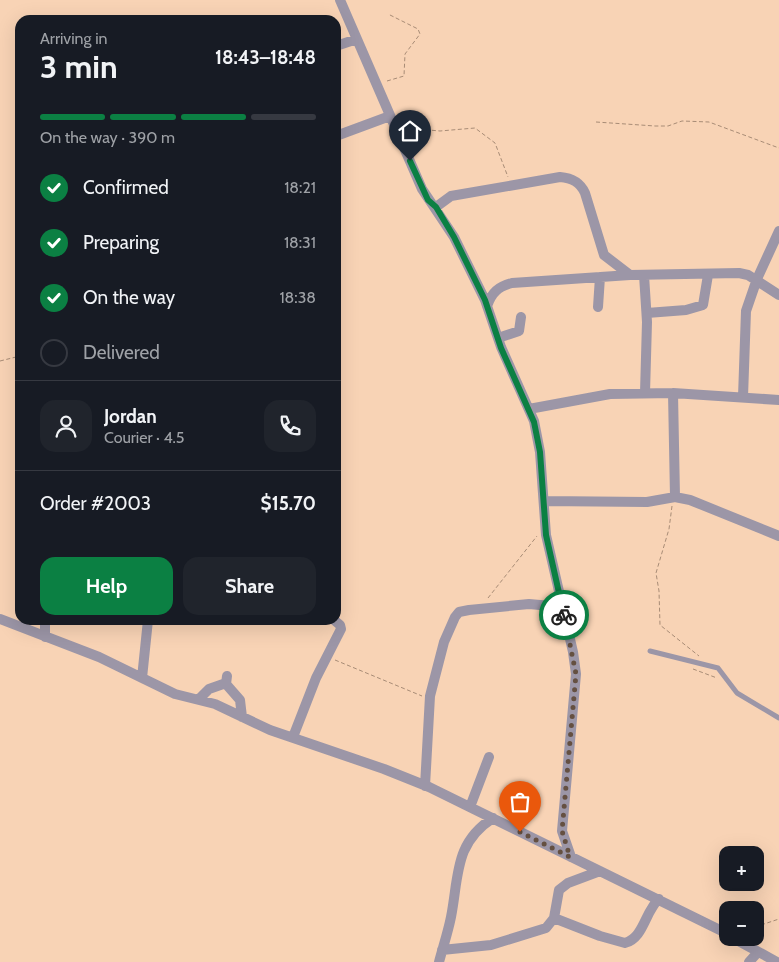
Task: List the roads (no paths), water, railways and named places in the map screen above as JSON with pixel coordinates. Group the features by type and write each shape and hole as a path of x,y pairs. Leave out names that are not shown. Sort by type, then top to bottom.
{"street":[{"path":"340,0 422,189 428,200 436,207 454,237 488,306 498,338 529,409 540,452 545,526 551,563 573,652 576,674 562,831 570,857"},
{"path":"341,44 357,39"},
{"path":"341,134 390,116"},
{"path":"436,207 451,196 560,177 573,180 581,185 604,255 630,275"},
{"path":"743,397 746,311 757,279 779,231"},
{"path":"488,306 491,296 497,290 512,283 630,275 738,273 757,279 779,295"},
{"path":"647,313 686,310 703,305 708,274"},
{"path":"644,275 647,313 645,393"},
{"path":"598,307 600,277"},
{"path":"498,338 519,331 521,317"},
{"path":"673,393 674,498"},
{"path":"529,409 610,394 673,393 779,400"},
{"path":"544,501 647,502 674,498 690,500 779,536"},
{"path":"425,786 430,700 436,667 455,617 459,612 529,604 562,608"},
{"path":"0,619 99,657 175,694 199,699 293,737 425,786 470,806 719,930"},
{"path":"45,625 45,637"},
{"path":"142,678 147,625"},
{"path":"293,737 329,652 341,629 339,625"},
{"path":"199,699 209,689 226,680 240,700 242,717"},
{"path":"470,806 488,757"},
{"path":"439,962 451,917 457,868 464,848 481,826 493,818"},
{"path":"442,950 477,947 513,939 546,928 554,918 559,890 568,883 600,871"},
{"path":"554,918 600,936 625,942 637,936 651,906 659,900"},
{"path":"747,946 777,962"},
{"path":"749,962 758,952"}],"lane":[{"path":"650,651 706,664 721,670 727,682 737,693 779,718"}]}
